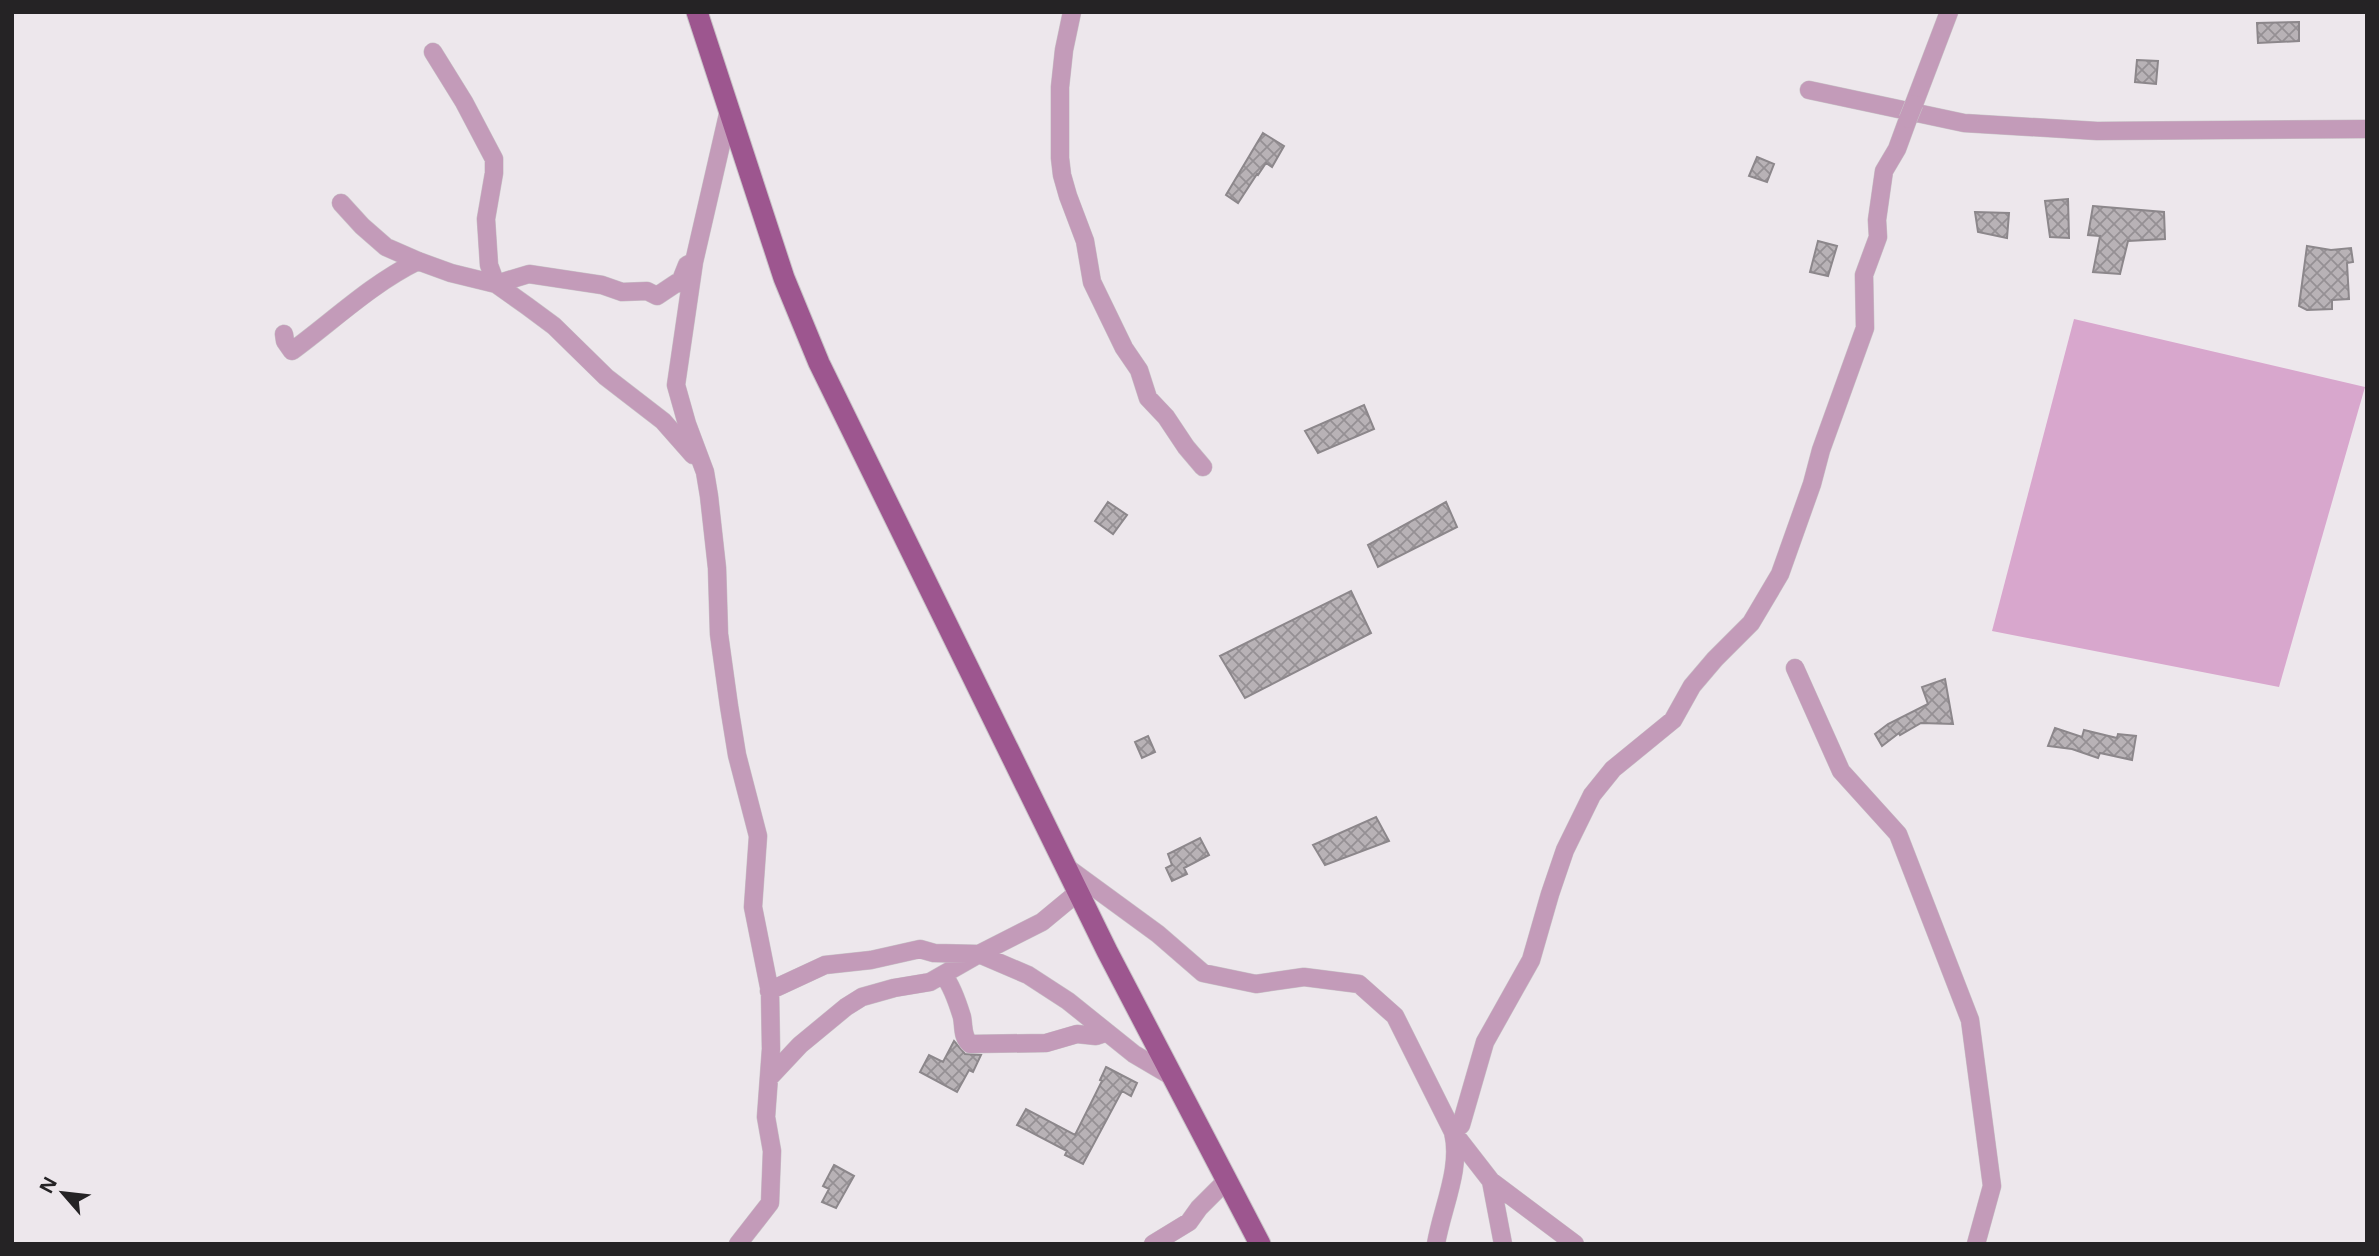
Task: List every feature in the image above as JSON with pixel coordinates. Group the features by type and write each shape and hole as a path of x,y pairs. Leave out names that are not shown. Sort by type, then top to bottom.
{"main road":[{"path":"697,12 784,278 819,363 1065,866 1260,1244"}],"street":[{"path":"1072,12 1060,87 1060,158 1068,196 1085,241 1091,282 1124,348 1139,370 1148,398 1166,417 1203,467"},
{"path":"1453,1132 1461,1125 1485,1042 1531,960 1565,850 1592,795 1613,769 1673,720 1692,686 1751,623 1780,574 1865,328 1864,275 1878,237 1877,220 1884,171 1897,149 1949,12"},
{"path":"433,52 464,102 494,159 486,219 489,265 496,284"},
{"path":"1809,90 1964,123 2097,131 2367,129"},
{"path":"729,110 694,262 676,385 705,472 717,568 719,634 731,719 737,755 758,836 752,907 769,991 771,1049 766,1117 772,1152 769,1203 738,1244"},
{"path":"341,203 386,247 451,273 496,284 554,326 606,377 663,421 689,448 705,472"},
{"path":"284,334 292,351 385,281 418,261"},
{"path":"496,284 529,274 602,285 622,292 648,291 657,296 681,280 687,265 694,262"},
{"path":"1795,668 1841,771 1899,834 1970,1020 1992,1186 1976,1244"},
{"path":"1065,866 1157,934 1203,974 1256,984 1304,977 1359,984 1395,1016 1453,1132 1491,1181 1575,1244"},
{"path":"769,1078 800,1045 862,997 894,988 917,986 944,976 979,954 1042,922 1071,898 1080,895"},
{"path":"769,991 825,965 871,961 920,949 934,953 979,954 1028,975 1068,1001 1134,1054 1173,1077"},
{"path":"944,976 950,983 962,1018 965,1040 970,1044 1046,1043 1077,1034 1096,1036 1105,1032"},
{"path":"1436,1244 1455,1162 1457,1147 1453,1132"},
{"path":"1153,1244 1189,1222 1227,1180"},
{"path":"1491,1181 1503,1244"}],"shaded area":[{"path":"2074,319 2365,387 2279,687 1992,631"}],"building":[{"path":"2299,22 2299,41 2258,43 2257,23"},
{"path":"2137,60 2158,61 2156,84 2135,82"},
{"path":"1263,133 1284,146 1272,167 1266,163 1238,203 1226,195"},
{"path":"1757,157 1774,164 1767,182 1749,176"},
{"path":"2068,199 2069,238 2050,237 2045,201"},
{"path":"2093,206 2164,212 2165,239 2128,241 2120,274 2093,272 2100,236 2088,235"},
{"path":"1975,212 2009,213 2007,238 1978,232"},
{"path":"1818,241 1837,246 1828,276 1810,272"},
{"path":"2307,246 2331,250 2351,248 2353,262 2347,263 2349,299 2332,300 2332,309 2307,310 2299,306"},
{"path":"1364,405 1374,429 1318,453 1305,431"},
{"path":"1108,502 1127,515 1113,534 1095,521"},
{"path":"1446,502 1457,527 1378,567 1368,545"},
{"path":"1351,591 1371,633 1245,698 1220,656"},
{"path":"1945,679 1953,724 1921,723 1900,735 1899,733 1882,746 1875,734 1888,724 1928,704 1922,687"},
{"path":"2055,728 2082,737 2084,730 2117,738 2118,734 2136,736 2132,760 2100,753 2098,758 2072,749 2048,746"},
{"path":"1148,736 1155,752 1142,758 1135,742"},
{"path":"1376,817 1389,841 1325,865 1313,845"},
{"path":"1200,838 1209,855 1184,868 1187,874 1172,881 1166,868 1172,865 1168,854"},
{"path":"954,1041 965,1054 981,1055 973,1072 969,1070 957,1092 920,1072 929,1055 943,1062"},
{"path":"1106,1067 1137,1083 1131,1096 1122,1091 1083,1164 1065,1155 1067,1151 1017,1125 1026,1109 1075,1135 1102,1081 1100,1080"},
{"path":"834,1165 854,1176 836,1208 822,1202 829,1189 823,1186"}]}
